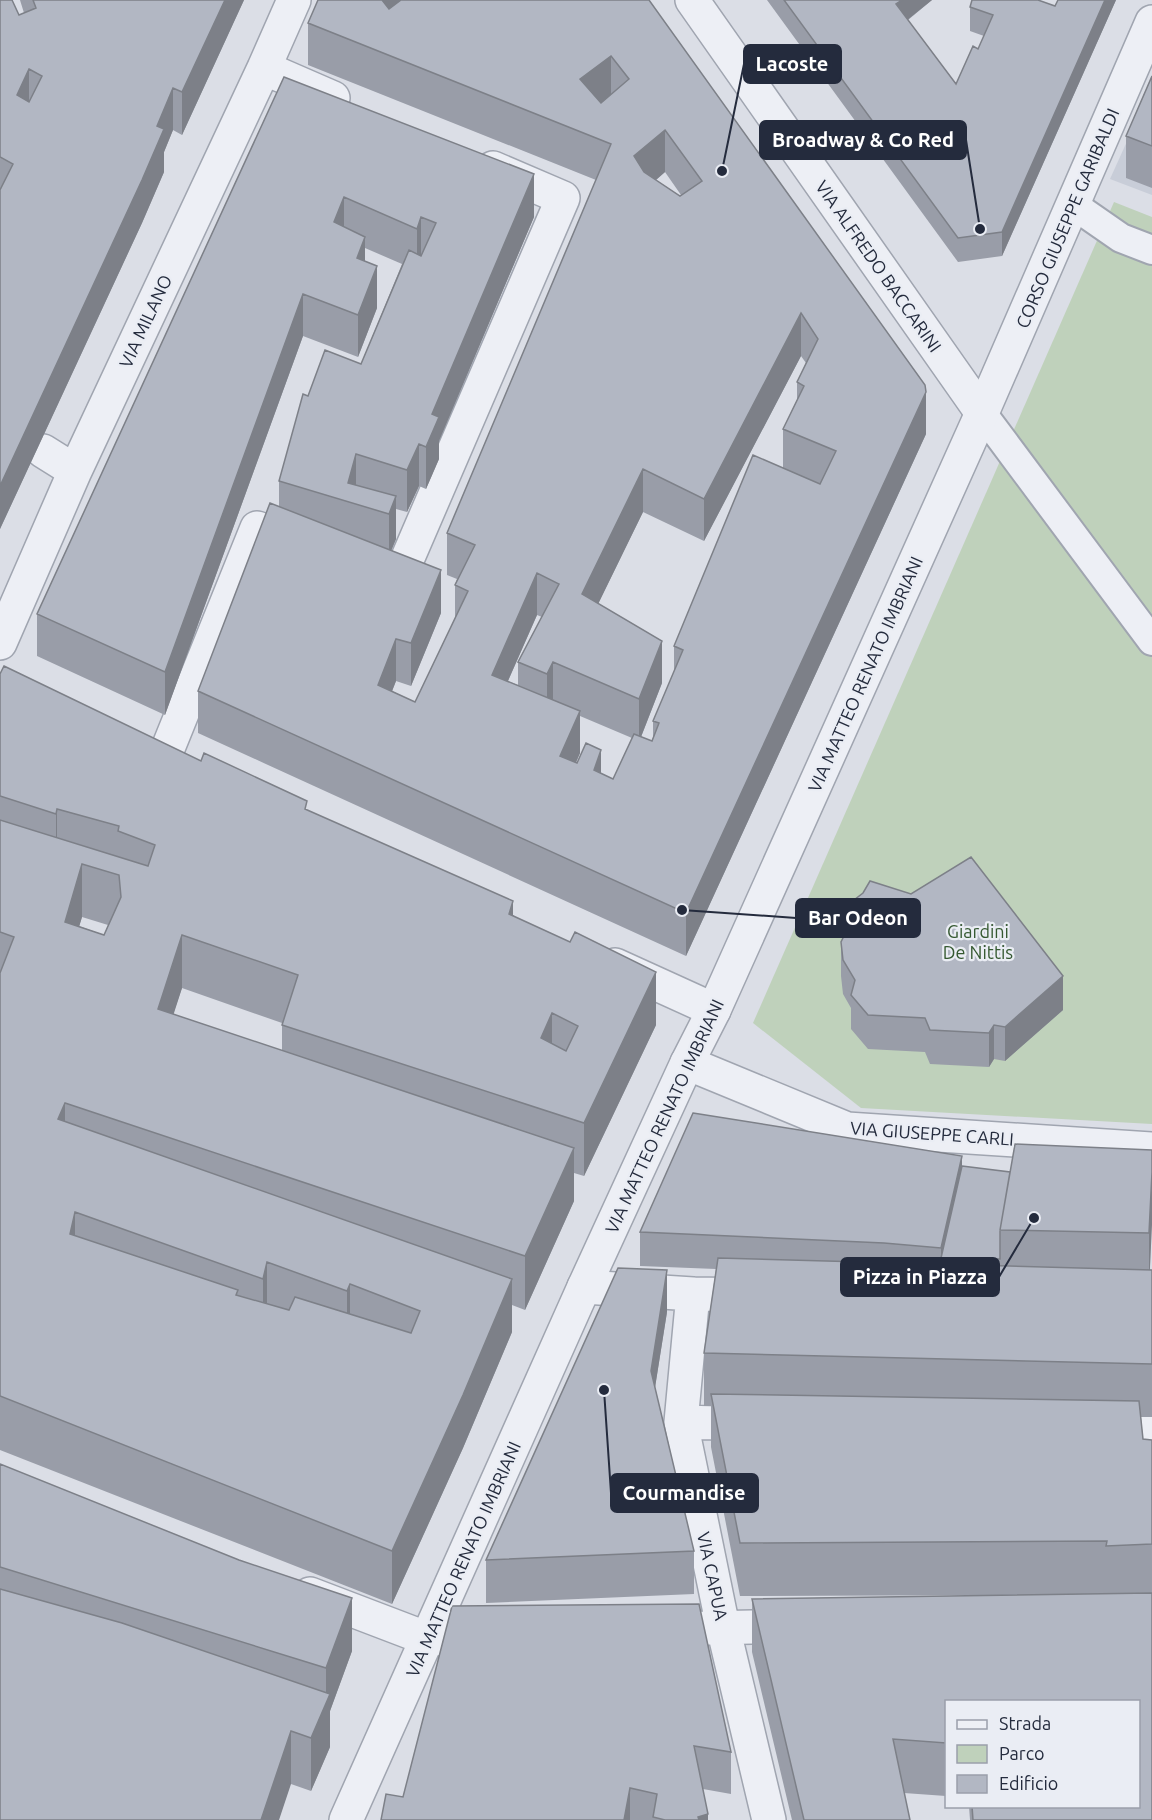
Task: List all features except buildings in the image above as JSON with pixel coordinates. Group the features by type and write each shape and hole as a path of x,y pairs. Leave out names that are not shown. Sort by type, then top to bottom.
{"street":[{"name":"VIA MILANO","path":"0,643 75,471 294,0"},
{"name":"VIA ALFREDO BACCARINI","path":"692,0 982,413"},
{"name":"CORSO GIUSEPPE GARIBALDI","path":"982,413 1152,22"},
{"path":"264,68 360,110"},
{"path":"133,744 175,763 257,528 400,576 563,198 467,157"},
{"path":"1072,204 1121,238 1152,250"},
{"path":"982,413 1152,641"},
{"name":"VIA MATTEO RENATO IMBRIANI","path":"346,1820 982,413"},
{"path":"43,451 75,471"},
{"path":"591,953 714,1010"},
{"name":"VIA GIUSEPPE CARLI","path":"687,1063 847,1129 1152,1149"},
{"path":"585,1287 693,1294 787,1296"},
{"name":"VIA CAPUA","path":"693,1294 681,1422 723,1627 769,1820"},
{"path":"681,1422 787,1425"},
{"path":"1070,1431 1152,1433"},
{"path":"285,1585 428,1639 486,1636"},
{"path":"628,1631 831,1625"}],"shaded area":[{"path":"1152,86 1152,195 1110,179"}],"green space":[{"name":"Giardini De Nittis","path":"1114,202 1152,217 1152,1124 861,1108 753,1023"}],"place":[{"name":"Lacoste","path":"722,171"},
{"name":"Broadway & Co Red","path":"980,229"},
{"name":"Bar Odeon","path":"682,910"},
{"name":"Pizza in Piazza","path":"1034,1218"},
{"name":"Courmandise","path":"604,1390"}]}
